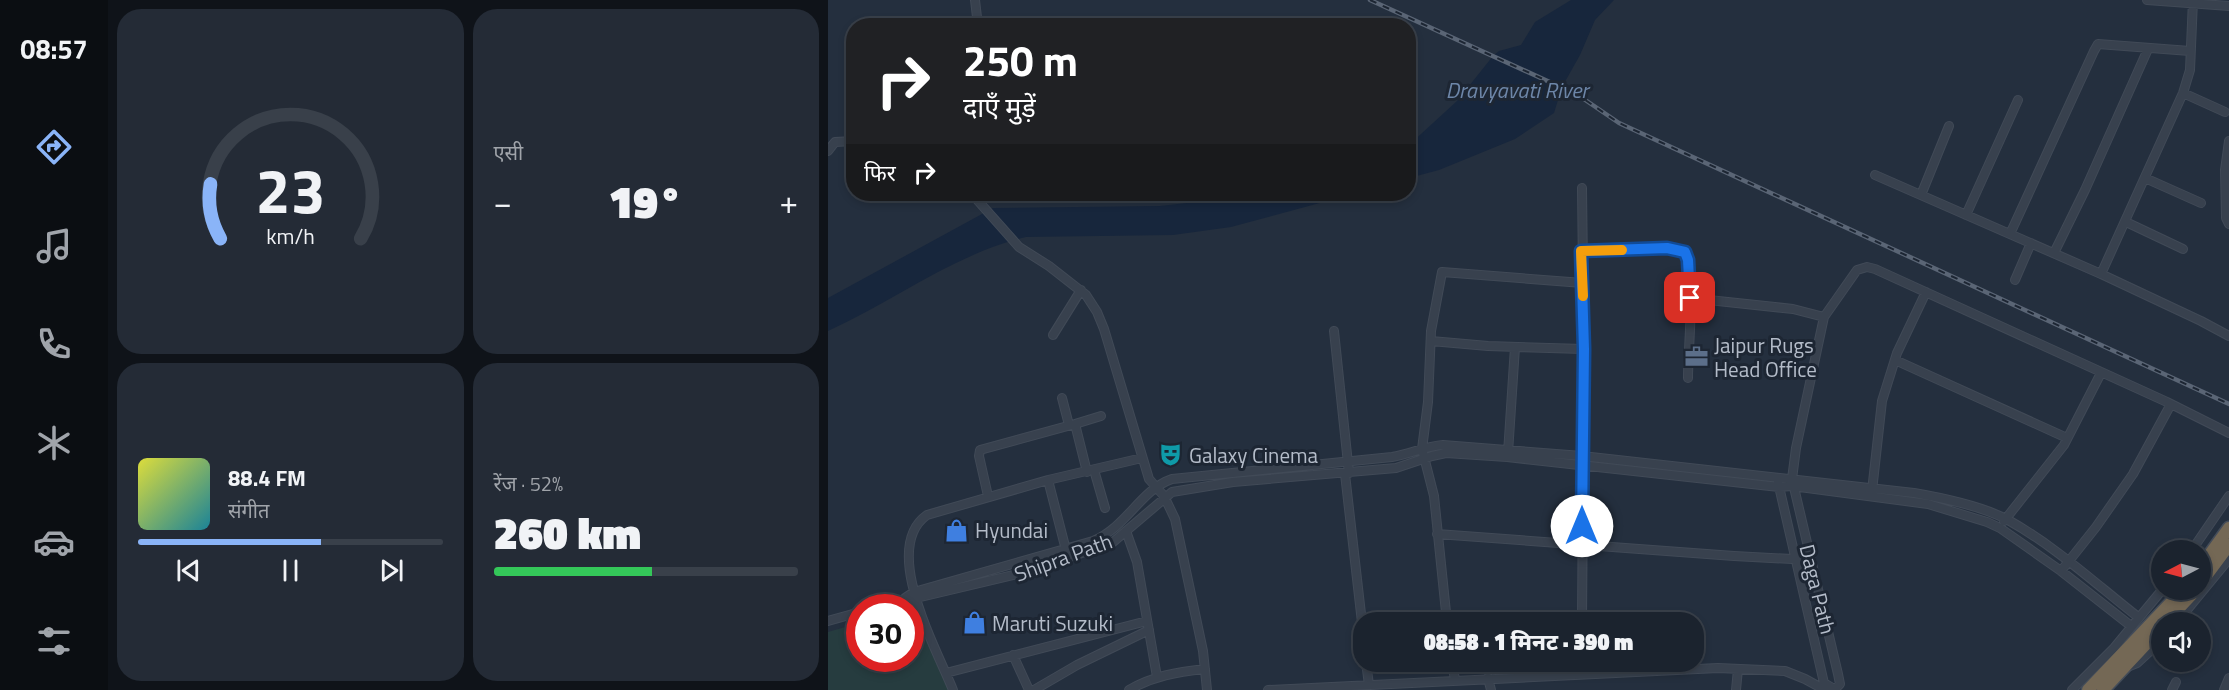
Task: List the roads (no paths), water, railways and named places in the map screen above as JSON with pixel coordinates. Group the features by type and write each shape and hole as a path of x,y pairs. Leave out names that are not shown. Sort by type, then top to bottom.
{"highway":[{"path":"2211,561 2229,528"},
{"path":"2211,566 2229,545"},
{"path":"2088,690 2173,600"},
{"path":"2175,612 2187,600"},
{"path":"2103,690 2118,658 2151,635"}],"street":[{"path":"975,0 977,18"},
{"path":"2147,0 2193,1 2229,6"},
{"path":"2101,274 2183,93 2190,70 2193,1"},
{"path":"2010,234 2098,45 2190,51"},
{"path":"2054,254 2148,49"},
{"path":"2183,93 2225,112"},
{"path":"1966,215 2018,100"},
{"path":"1921,195 1949,126"},
{"path":"828,151 834,142 846,141"},
{"path":"2229,141 2225,170 2226,218 2229,224"},
{"path":"1875,175 2101,274 2229,336"},
{"path":"2145,178 2201,203"},
{"path":"1582,188 1584,349 1582,612"},
{"path":"980,201 1019,247 1081,290 1091,301 1104,328 1149,479 1164,496 1175,519 1203,651 1208,690"},
{"path":"2126,222 2184,249"},
{"path":"2014,280 2031,243"},
{"path":"1581,251 1667,248 1685,252 1688,260 1690,298 1688,378"},
{"path":"1792,483 1796,448 1824,318 1857,270 1867,267 2171,404 2229,433"},
{"path":"1446,612 1434,496 1422,449 1428,402 1431,340 1437,290 1442,272 1583,282"},
{"path":"1053,335 1081,290"},
{"path":"1872,492 1882,401 1895,360 1926,292"},
{"path":"1690,298 1793,309 1824,318"},
{"path":"1334,331 1349,460 1347,473 1361,612"},
{"path":"1431,340 1584,349"},
{"path":"1508,453 1515,346"},
{"path":"1895,360 2067,438"},
{"path":"2000,528 2067,438 2101,373"},
{"path":"1062,398 1105,508"},
{"path":"2061,571 2096,527 2133,474 2171,404"},
{"path":"988,496 979,456 980,450 1101,416"},
{"path":"917,594 1105,536 1121,523 1155,486 1172,479 1409,455 1422,449 1443,445 1582,465 1779,487 1792,483"},
{"name":"Shipra Path","path":"919,594 1022,573 1112,543 1164,496 1172,492 1233,482 1396,468 1446,453 1508,453"},
{"path":"1508,453 1582,456 1778,478 1792,483 1951,500 2006,519 2068,560 2138,617"},
{"path":"914,594 908,555 912,531 920,519 988,496 1142,458"},
{"path":"1778,478 1824,682 1834,690"},
{"path":"1048,480 1068,558"},
{"name":"Daga Path","path":"1792,483 1839,674 1840,684 1834,690"},
{"path":"1872,492 1962,513 2000,528 2061,571 2131,626"},
{"path":"2199,540 2229,496"},
{"path":"1126,531 1137,562 1157,677"},
{"path":"1437,534 1582,546 1811,560"},
{"path":"2185,612 2229,559"},
{"path":"2072,690 2118,658 2131,626 2153,600"},
{"path":"828,621 846,616"},
{"path":"924,619 953,690"},
{"path":"946,673 1013,655 1148,626"},
{"path":"1034,690 1148,626"},
{"path":"2118,658 2137,663 2151,650"},
{"path":"1013,655 1029,690"},
{"path":"1268,690 1718,668 1785,671 1825,690"},
{"path":"1129,690 1146,680 1205,669"},
{"path":"1736,690 1738,669"},
{"path":"1367,672 1369,686"},
{"path":"1454,672 1455,680"},
{"path":"1488,678 1491,690"},
{"path":"2224,690 2229,678"},
{"path":"2172,690 2176,682"}],"water":[{"name":"Dravyavati River","path":"1571,0 1614,0 1595,20 1580,55 1562,87 1554,113 1515,139 1439,170 1416,176 1416,139 1457,101 1493,56 1499,51 1521,45 1535,22"},
{"path":"1204,201 1327,201 1231,227 1173,235 1026,237 949,266 828,331 828,298 993,208 1160,206"}],"railway":[{"path":"1370,0 1409,18"},
{"path":"1416,21 1578,95 1619,123 2229,404"}],"place":[{"name":"Jaipur Rugs Head Office","path":"1696,357"},
{"name":"Galaxy Cinema","path":"1171,455"},
{"name":"Hyundai","path":"957,530"},
{"name":"Maruti Suzuki","path":"974,623"}]}
